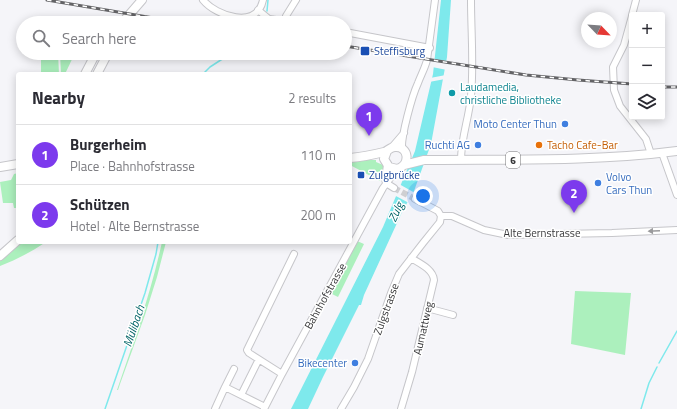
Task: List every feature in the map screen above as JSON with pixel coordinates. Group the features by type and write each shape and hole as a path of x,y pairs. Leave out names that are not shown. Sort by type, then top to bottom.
{"main road":[{"path":"125,16 139,3"},
{"path":"128,16 139,3"},
{"path":"131,16 139,3"},
{"path":"86,72 92,60"},
{"path":"92,72 99,60"},
{"path":"98,72 104,60"},
{"path":"352,158 369,156 397,147 406,153 406,159 402,166 392,168 386,163 369,156"},
{"path":"386,163 384,157 389,149"},
{"name":"6","path":"402,166 427,160 572,159 677,151"},
{"name":"6","path":"406,153 427,160"},
{"path":"0,162 16,159"},
{"path":"0,167 16,164"},
{"path":"0,256 16,242"}],"street":[{"path":"203,0 214,10 226,15 236,16"},
{"path":"250,16 253,15 258,10 263,0"},
{"path":"286,16 296,0"},
{"path":"406,153 404,132 418,83 425,69 430,48 435,0"},
{"path":"461,160 462,142 469,112 473,77 471,0"},
{"path":"633,12 636,0"},
{"path":"258,10 266,16"},
{"path":"629,27 624,45 614,64 614,90 620,106 646,139 652,154"},
{"path":"352,33 430,48"},
{"path":"389,149 404,132"},
{"path":"662,153 677,195"},
{"path":"386,163 386,183"},
{"path":"386,183 402,166"},
{"path":"386,183 394,188"},
{"name":"Bahnhofstrasse","path":"265,408 386,183"},
{"name":"Alte Bernstrasse","path":"415,199 438,211 442,216 452,216 484,230 508,235 677,230"},
{"name":"Zulgstrasse","path":"342,409 368,360 396,281 411,258 440,222 442,216"},
{"path":"282,374 249,353 247,350 294,254"},
{"name":"Aumattweg","path":"402,409 434,282 433,276 426,268 411,258"},
{"path":"427,308 452,315"},
{"path":"241,395 257,363"},
{"path":"214,409 234,369"},
{"path":"225,387 265,408"}],"green space":[{"path":"41,60 58,60 59,72 41,72"},
{"path":"60,60 72,60 66,72 61,72"},
{"path":"376,160 376,162 383,165 384,167 380,181 352,166 352,161"},
{"path":"14,174 16,174 16,208 14,208 13,203 3,203 0,182 11,180"},
{"path":"357,241 364,244 338,297 330,293"},
{"path":"18,244 43,244 23,256 0,266 0,260"},
{"path":"162,244 165,244 145,315 117,390 136,335"},
{"path":"575,291 631,293 625,355 571,344"}],"water":[{"name":"Zulg","path":"441,0 451,0 447,57 431,144 414,191 403,210 364,295 361,305 359,305 308,409 291,409 383,227 415,151 433,74"}],"pier":[{"path":"434,59 448,61 447,70 432,67"},
{"path":"446,75 445,79 429,82 430,78"},
{"name":"Zulgbrücke","path":"399,184 415,193 409,203 394,195"}],"waterway":[{"name":"Mülibach","path":"267,11 268,0"},
{"name":"Mülibach","path":"205,72 221,60"},
{"name":"Mülibach","path":"105,409 145,293 158,244"},
{"path":"659,363 677,331"},
{"path":"641,409 649,383 657,367"}],"tunnel":[{"path":"394,188 415,199"}],"railway":[{"path":"47,0 142,16"},
{"path":"352,47 526,75 629,84"},
{"path":"665,87 677,87"}],"place":[{"name":"Steffisburg","path":"365,51"},
{"name":"Laudamedia, christliche Bibliotheke","path":"452,93"},
{"name":"Moto Center Thun","path":"565,124"},
{"name":"Burgerheim","path":"369,136"},
{"name":"Ruchti AG","path":"478,145"},
{"name":"Tacho Cafe-Bar","path":"539,145"},
{"name":"Zulgbrücke","path":"361,175"},
{"name":"Volvo Cars Thun","path":"598,183"},
{"name":"Schützen","path":"574,213"},
{"name":"Bikecenter","path":"355,363"}]}
